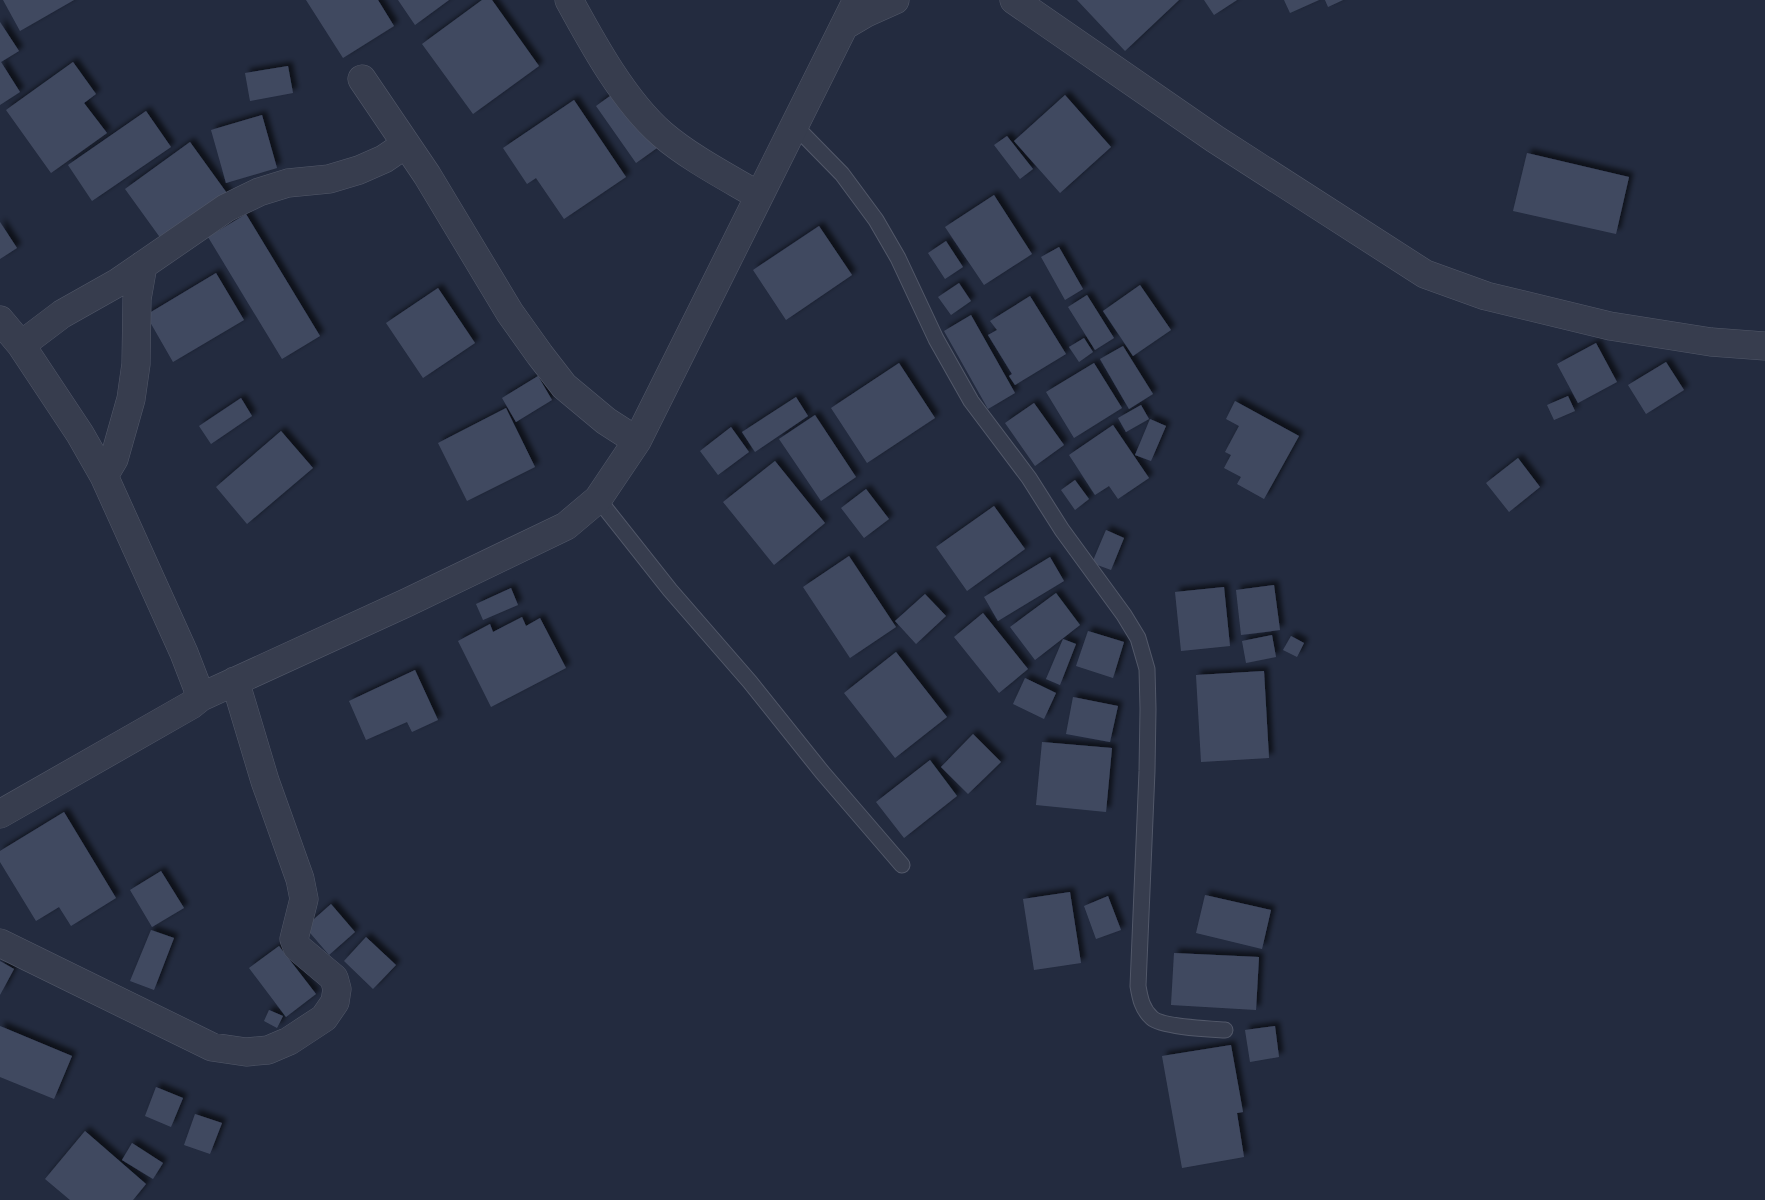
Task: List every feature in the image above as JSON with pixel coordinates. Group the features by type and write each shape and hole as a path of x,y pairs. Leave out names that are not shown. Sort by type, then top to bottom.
{"street":[{"path":"568,0 588,35 622,86 644,115 663,135 759,196"},
{"path":"0,814 191,705 201,696 566,526 598,500 637,441 856,0"},
{"path":"844,26 866,13 895,0"},
{"path":"1014,0 1215,139 1425,274 1486,296 1610,326 1711,342 1765,346"},
{"path":"362,79 426,175 510,313 540,356 564,386 606,421 637,441"},
{"path":"21,344 62,314 117,283 226,208 259,192 288,183 329,179 359,170 384,159 406,144"},
{"path":"104,476 114,459 131,399 136,364 137,299 143,265"},
{"path":"0,320 21,344 80,434 104,476 184,653 201,696"},
{"path":"0,943 212,1047 246,1052 268,1050 289,1041 324,1018 335,1002 338,989 334,978 297,947 294,939 304,899 300,879 265,781 235,681"}],"lane":[{"path":"794,125 842,174 876,220 898,258 936,339 971,401 1029,478 1062,530 1124,615 1138,638 1146,669 1148,709 1143,894 1138,986 1142,1005 1153,1019 1181,1026 1225,1030"},
{"path":"598,500 670,590 750,682 822,772 902,865"}],"building":[{"path":"3,0 74,0 20,31"},
{"path":"306,0 378,0 394,26 343,58"},
{"path":"398,0 449,0 415,25"},
{"path":"482,0 492,0 539,66 473,114 422,44"},
{"path":"1077,0 1179,0 1125,51"},
{"path":"1204,0 1237,0 1214,15"},
{"path":"1284,0 1319,0 1290,13"},
{"path":"1325,0 1343,0 1328,7"},
{"path":"0,22 19,51 1,62 20,92 0,105"},
{"path":"73,62 96,94 84,103 107,133 51,173 6,110"},
{"path":"288,66 293,93 250,101 245,73"},
{"path":"617,91 657,148 636,163 596,106"},
{"path":"1065,95 1111,147 1060,193 1014,141"},
{"path":"574,100 626,177 564,219 536,178 527,184 503,148"},
{"path":"146,111 171,147 92,201 68,165"},
{"path":"262,115 277,168 226,183 211,130"},
{"path":"1007,136 1033,169 1020,179 994,145"},
{"path":"190,142 229,196 164,243 125,189"},
{"path":"1527,153 1629,177 1616,234 1513,211"},
{"path":"994,195 1032,254 984,285 945,227"},
{"path":"246,214 320,336 282,359 208,237"},
{"path":"0,222 17,248 0,259"},
{"path":"819,226 852,275 786,320 753,270"},
{"path":"946,241 963,267 945,279 928,253"},
{"path":"1059,247 1083,289 1065,300 1041,257"},
{"path":"216,273 244,320 173,362 146,315"},
{"path":"959,283 971,301 951,315 938,297"},
{"path":"1140,285 1171,330 1133,356 1103,311"},
{"path":"438,288 475,343 423,378 386,323"},
{"path":"1087,295 1114,338 1095,350 1068,307"},
{"path":"1030,296 1066,354 1015,385 1009,376 1012,374 988,335 997,330 990,321"},
{"path":"971,315 1015,393 988,409 944,331"},
{"path":"1084,338 1093,352 1079,362 1069,347"},
{"path":"1596,343 1617,382 1578,403 1557,364"},
{"path":"1123,346 1153,394 1129,409 1100,359"},
{"path":"1666,362 1684,390 1646,414 1628,385"},
{"path":"899,363 935,418 867,463 831,408"},
{"path":"1094,363 1122,408 1074,438 1046,392"},
{"path":"538,376 552,400 516,422 502,398"},
{"path":"1568,396 1575,411 1554,420 1547,405"},
{"path":"796,397 808,416 755,452 742,432"},
{"path":"241,398 252,416 211,444 199,426"},
{"path":"1235,401 1299,436 1264,499 1237,484 1241,477 1224,468 1231,455 1225,452 1239,426 1226,419"},
{"path":"1034,403 1064,445 1035,466 1005,423"},
{"path":"1141,405 1149,419 1126,432 1118,418"},
{"path":"506,408 535,467 467,501 438,443"},
{"path":"815,415 856,477 821,501 779,439"},
{"path":"1150,419 1166,426 1151,461 1135,455"},
{"path":"1113,425 1149,478 1118,499 1109,486 1095,495 1069,455"},
{"path":"731,427 749,452 718,475 700,451"},
{"path":"281,431 313,468 247,524 216,487"},
{"path":"1518,458 1540,487 1509,512 1486,483"},
{"path":"775,461 825,523 774,565 723,502"},
{"path":"1075,480 1089,499 1075,510 1061,490"},
{"path":"866,489 889,519 864,538 841,508"},
{"path":"994,506 1025,549 967,591 936,547"},
{"path":"1106,530 1124,538 1111,570 1092,563"},
{"path":"849,556 896,627 850,658 803,587"},
{"path":"1050,557 1064,581 998,621 984,597"},
{"path":"1274,585 1280,630 1241,635 1236,590"},
{"path":"1224,587 1230,646 1181,651 1175,592"},
{"path":"511,588 518,605 483,620 476,604"},
{"path":"1056,593 1080,625 1035,660 1010,627"},
{"path":"925,594 946,616 916,644 895,621"},
{"path":"983,613 1028,669 999,693 954,637"},
{"path":"522,617 526,626 540,618 566,668 491,707 458,641 490,624 493,632"},
{"path":"1088,631 1124,642 1113,678 1076,666"},
{"path":"1272,635 1276,657 1246,663 1242,641"},
{"path":"1291,636 1304,643 1297,657 1283,650"},
{"path":"1063,639 1076,644 1060,685 1046,679"},
{"path":"896,652 947,717 895,758 844,693"},
{"path":"415,670 438,720 412,732 407,722 366,740 349,701"},
{"path":"1264,671 1269,758 1201,762 1196,675"},
{"path":"1025,678 1056,693 1044,719 1013,704"},
{"path":"1073,697 1118,706 1110,742 1066,734"},
{"path":"973,734 1001,762 968,794 941,767"},
{"path":"1042,742 1112,748 1106,812 1036,805"},
{"path":"930,760 957,796 904,838 876,802"},
{"path":"64,812 116,898 71,926 59,907 36,921 0,862 0,851"},
{"path":"161,871 184,908 152,927 130,890"},
{"path":"1070,892 1081,963 1034,970 1023,899"},
{"path":"1205,895 1271,910 1262,949 1196,933"},
{"path":"1108,896 1121,930 1096,939 1084,906"},
{"path":"331,904 355,932 329,955 305,927"},
{"path":"151,930 174,938 154,990 130,981"},
{"path":"366,937 396,965 373,989 344,961"},
{"path":"279,946 316,994 286,1017 249,968"},
{"path":"1174,953 1259,957 1256,1010 1171,1005"},
{"path":"0,961 14,969 0,995"},
{"path":"269,1010 283,1016 277,1028 264,1021"},
{"path":"0,1026 72,1056 54,1099 0,1077"},
{"path":"1275,1026 1279,1057 1250,1062 1245,1030"},
{"path":"1231,1045 1243,1112 1237,1113 1244,1157 1182,1168 1162,1056"},
{"path":"156,1087 183,1098 171,1127 145,1116"},
{"path":"195,1114 222,1123 210,1154 184,1145"},
{"path":"85,1131 146,1184 133,1200 70,1200 45,1179"},
{"path":"132,1143 163,1163 153,1179 122,1160"}]}
